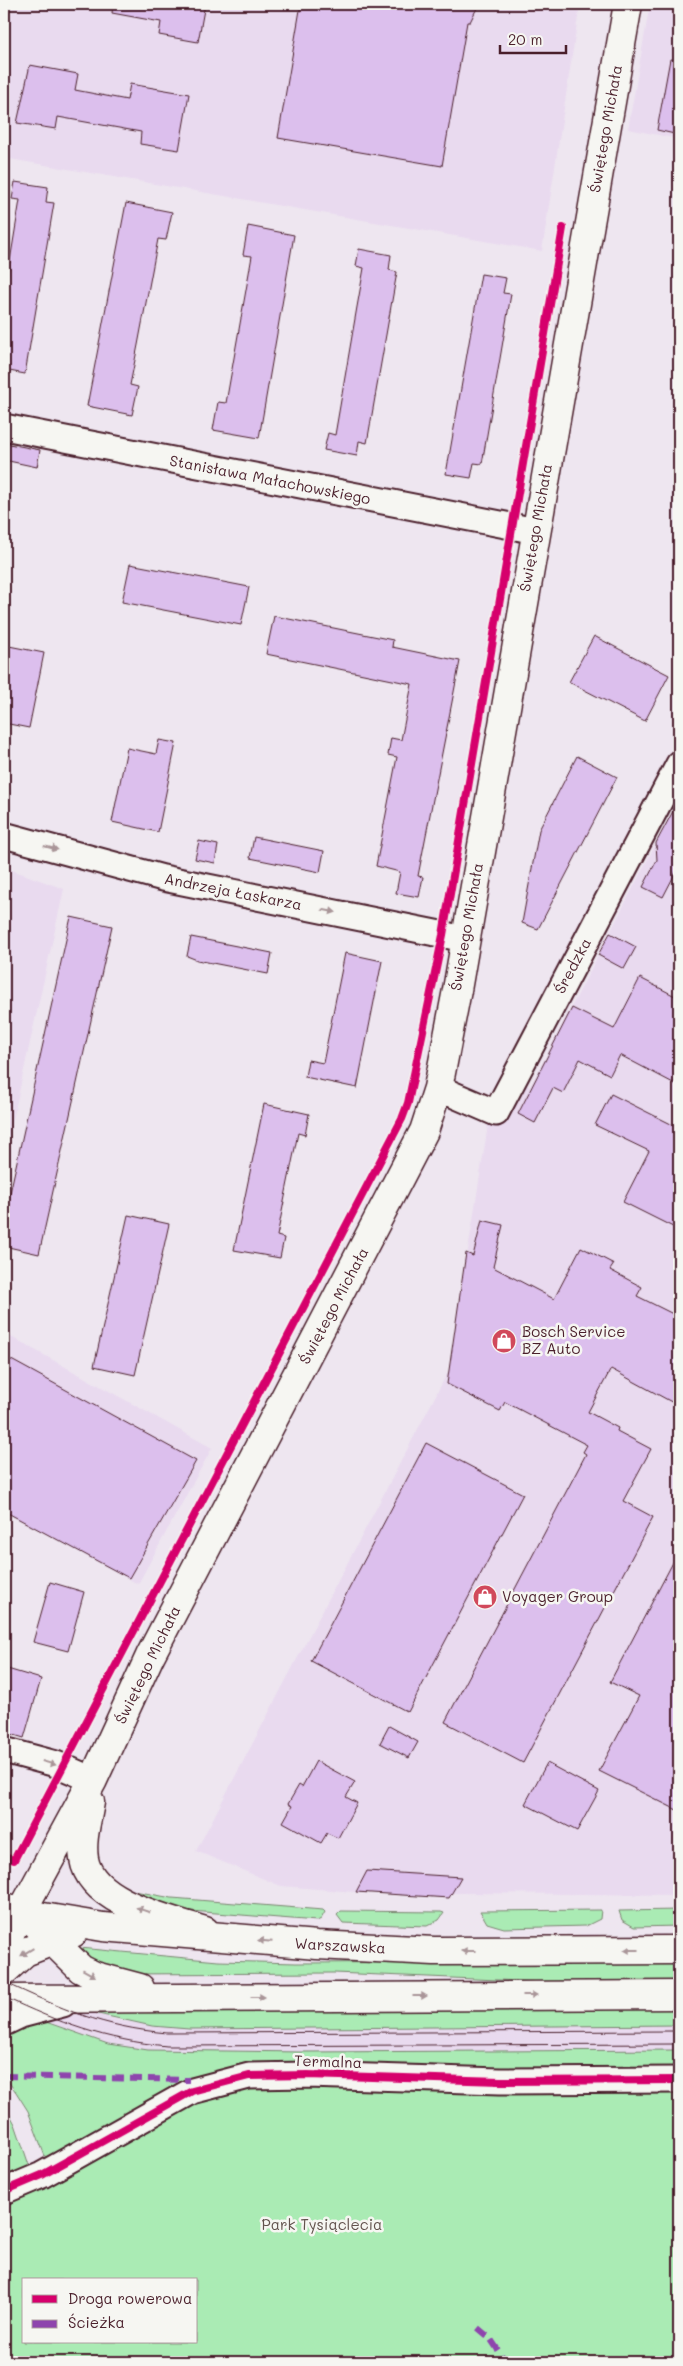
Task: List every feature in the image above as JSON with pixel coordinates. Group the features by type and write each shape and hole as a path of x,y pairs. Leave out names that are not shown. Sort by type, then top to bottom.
{"street":[{"name":"Świętego Michała","path":"4,1944 13,1910 93,1780 156,1643 424,1132 438,1088 465,939 628,4"},
{"name":"Stanisława Małachowskiego","path":"4,427 536,531"},
{"name":"Średzka","path":"438,1088 496,1113 679,764"},
{"name":"Andrzeja Łaskarza","path":"4,835 157,876 465,939"},
{"path":"4,1750 56,1764 93,1780"},
{"name":"Świętego Michała","path":"93,1780 84,1850 84,1861 93,1879 102,1889 134,1907 223,1937"},
{"path":"13,1910 53,1940 81,1969 95,1976 190,1998"},
{"name":"Warszawska","path":"13,1910 104,1927 317,1945 434,1951 679,1950"},
{"path":"4,1971 25,1952 78,1931 104,1927"},
{"path":"4,1999 679,1995"},
{"path":"4,2023 21,2015 56,2006 107,1998"},
{"name":"Termalna","path":"4,2191 42,2175 192,2091 248,2076 308,2075 500,2081 679,2080"}],"shaded area":[{"path":"4,4 580,4 542,251 4,158"},
{"path":"650,4 679,4 679,139 628,129"},
{"path":"679,799 679,1895 355,1892 281,1886 196,1851 449,1370 488,1125 513,1078 530,1087"},
{"path":"4,867 64,889 4,1160"},
{"path":"4,1333 212,1448 138,1584 4,1511"},
{"path":"89,2012 120,2021 189,2029 679,2025 679,2050 303,2052 148,2050 108,2044 44,2021"}],"green space":[{"path":"129,1890 172,1898 323,1910 325,1912 321,1919 317,1921 191,1911 169,1907"},
{"path":"601,1910 600,1919 586,1926 504,1928 487,1923 480,1911"},
{"path":"679,1910 679,1926 634,1927 622,1920 619,1911"},
{"path":"341,1911 444,1913 439,1920 427,1926 343,1923 337,1915"},
{"path":"80,1948 218,1961 296,1963 679,1961 679,1982 569,1983 334,1973 118,1974 74,1950"},
{"path":"679,2006 679,2025 189,2029 152,2026 89,2012"},
{"path":"43,2021 108,2044 148,2050 303,2052 679,2050 679,2068 404,2068 279,2062 247,2064 189,2080 46,2159 28,2111 4,2076 4,2032"},
{"name":"Park Tysiąclecia","path":"278,2086 404,2091 679,2091 679,2362 4,2362 4,2203 24,2197 46,2186 198,2102 250,2088"},
{"path":"4,2104 15,2124 30,2168 4,2179"}],"building":[{"path":"113,4 205,4 198,42 159,35 161,22 112,13"},
{"path":"301,4 479,4 470,22 467,22 442,166 278,138"},
{"path":"670,59 679,60 679,135 657,130"},
{"path":"30,65 78,74 75,90 127,100 130,84 189,94 179,150 140,144 141,132 58,117 56,129 17,123"},
{"path":"15,182 48,187 46,202 54,203 25,374 4,370 4,298 20,200 12,199"},
{"path":"126,203 172,212 166,240 158,239 130,385 138,387 132,415 87,406"},
{"path":"248,226 294,235 259,438 213,430 218,402 226,403 252,256 243,255"},
{"path":"359,249 391,255 389,270 397,272 367,443 359,441 357,456 324,450 328,433 335,435 364,268 356,266"},
{"path":"481,274 506,278 503,293 511,294 482,464 474,463 471,478 446,474"},
{"path":"4,443 40,450 37,467 4,460"},
{"path":"130,564 249,587 241,625 122,602"},
{"path":"274,616 393,640 392,647 460,661 418,876 423,877 419,897 396,893 400,872 376,866 397,757 388,755 391,738 401,740 412,684 266,654"},
{"path":"594,636 669,675 645,721 569,682"},
{"path":"4,645 44,653 29,728 4,723"},
{"path":"159,740 176,743 158,832 112,822 127,748 156,754"},
{"path":"577,756 617,777 538,929 522,923 539,830"},
{"path":"679,800 679,866 663,897 643,887 657,860 656,843"},
{"path":"254,837 324,851 320,872 250,858"},
{"path":"199,841 218,845 215,863 195,859"},
{"path":"71,917 112,926 39,1254 4,1246 4,1220"},
{"path":"610,933 636,947 624,969 598,955"},
{"path":"191,937 272,953 268,974 197,960 187,956"},
{"path":"345,953 382,961 357,1088 305,1077 308,1060 323,1063"},
{"path":"640,978 679,998 679,1086 620,1055 610,1075 580,1059 563,1093 553,1088 535,1123 518,1114 572,1008 614,1029"},
{"path":"611,1094 679,1128 679,1230 623,1202 649,1151 595,1125"},
{"path":"264,1104 309,1114 305,1135 298,1133 277,1236 284,1238 280,1258 234,1250"},
{"path":"128,1215 169,1224 135,1375 94,1366"},
{"path":"482,1220 503,1225 493,1267 554,1299 581,1247 614,1264 610,1270 642,1287 637,1296 679,1317 679,1406 611,1369 588,1412 618,1428 617,1431 651,1449 623,1501 653,1517 523,1763 445,1722 586,1454 583,1452 587,1445 505,1402 500,1411 447,1384 466,1253 473,1256"},
{"path":"4,1356 196,1461 129,1578 4,1511"},
{"path":"426,1443 523,1494 408,1712 311,1661"},
{"path":"679,1551 679,1811 599,1771 639,1696 610,1682"},
{"path":"50,1582 84,1592 68,1651 33,1642"},
{"path":"4,1668 41,1679 24,1738 4,1732"},
{"path":"389,1726 418,1742 409,1758 380,1743"},
{"path":"316,1761 355,1782 346,1797 357,1803 338,1838 327,1833 321,1843 283,1822 292,1806 288,1804 299,1785 302,1787"},
{"path":"547,1763 599,1791 577,1831 525,1804"},
{"path":"367,1871 461,1877 449,1898 356,1892"}],"tram line":[{"path":"4,1982 45,2001 102,2021 167,2033 679,2031"},
{"path":"4,1997 44,2015 83,2029 103,2035 167,2046 679,2044"}],"marked path":[{"path":"4,2076 189,2080"},
{"path":"478,2328 490,2338 506,2362"}],"cycle path":[{"path":"4,1857 14,1860 402,1119 408,1103 443,935 563,228"},
{"path":"4,2191 42,2175 192,2091 249,2076 308,2075 500,2081 679,2080"}],"place":[{"name":"Bosch Service BZ Auto","path":"504,1341"},
{"name":"Voyager Group","path":"485,1597"}]}
